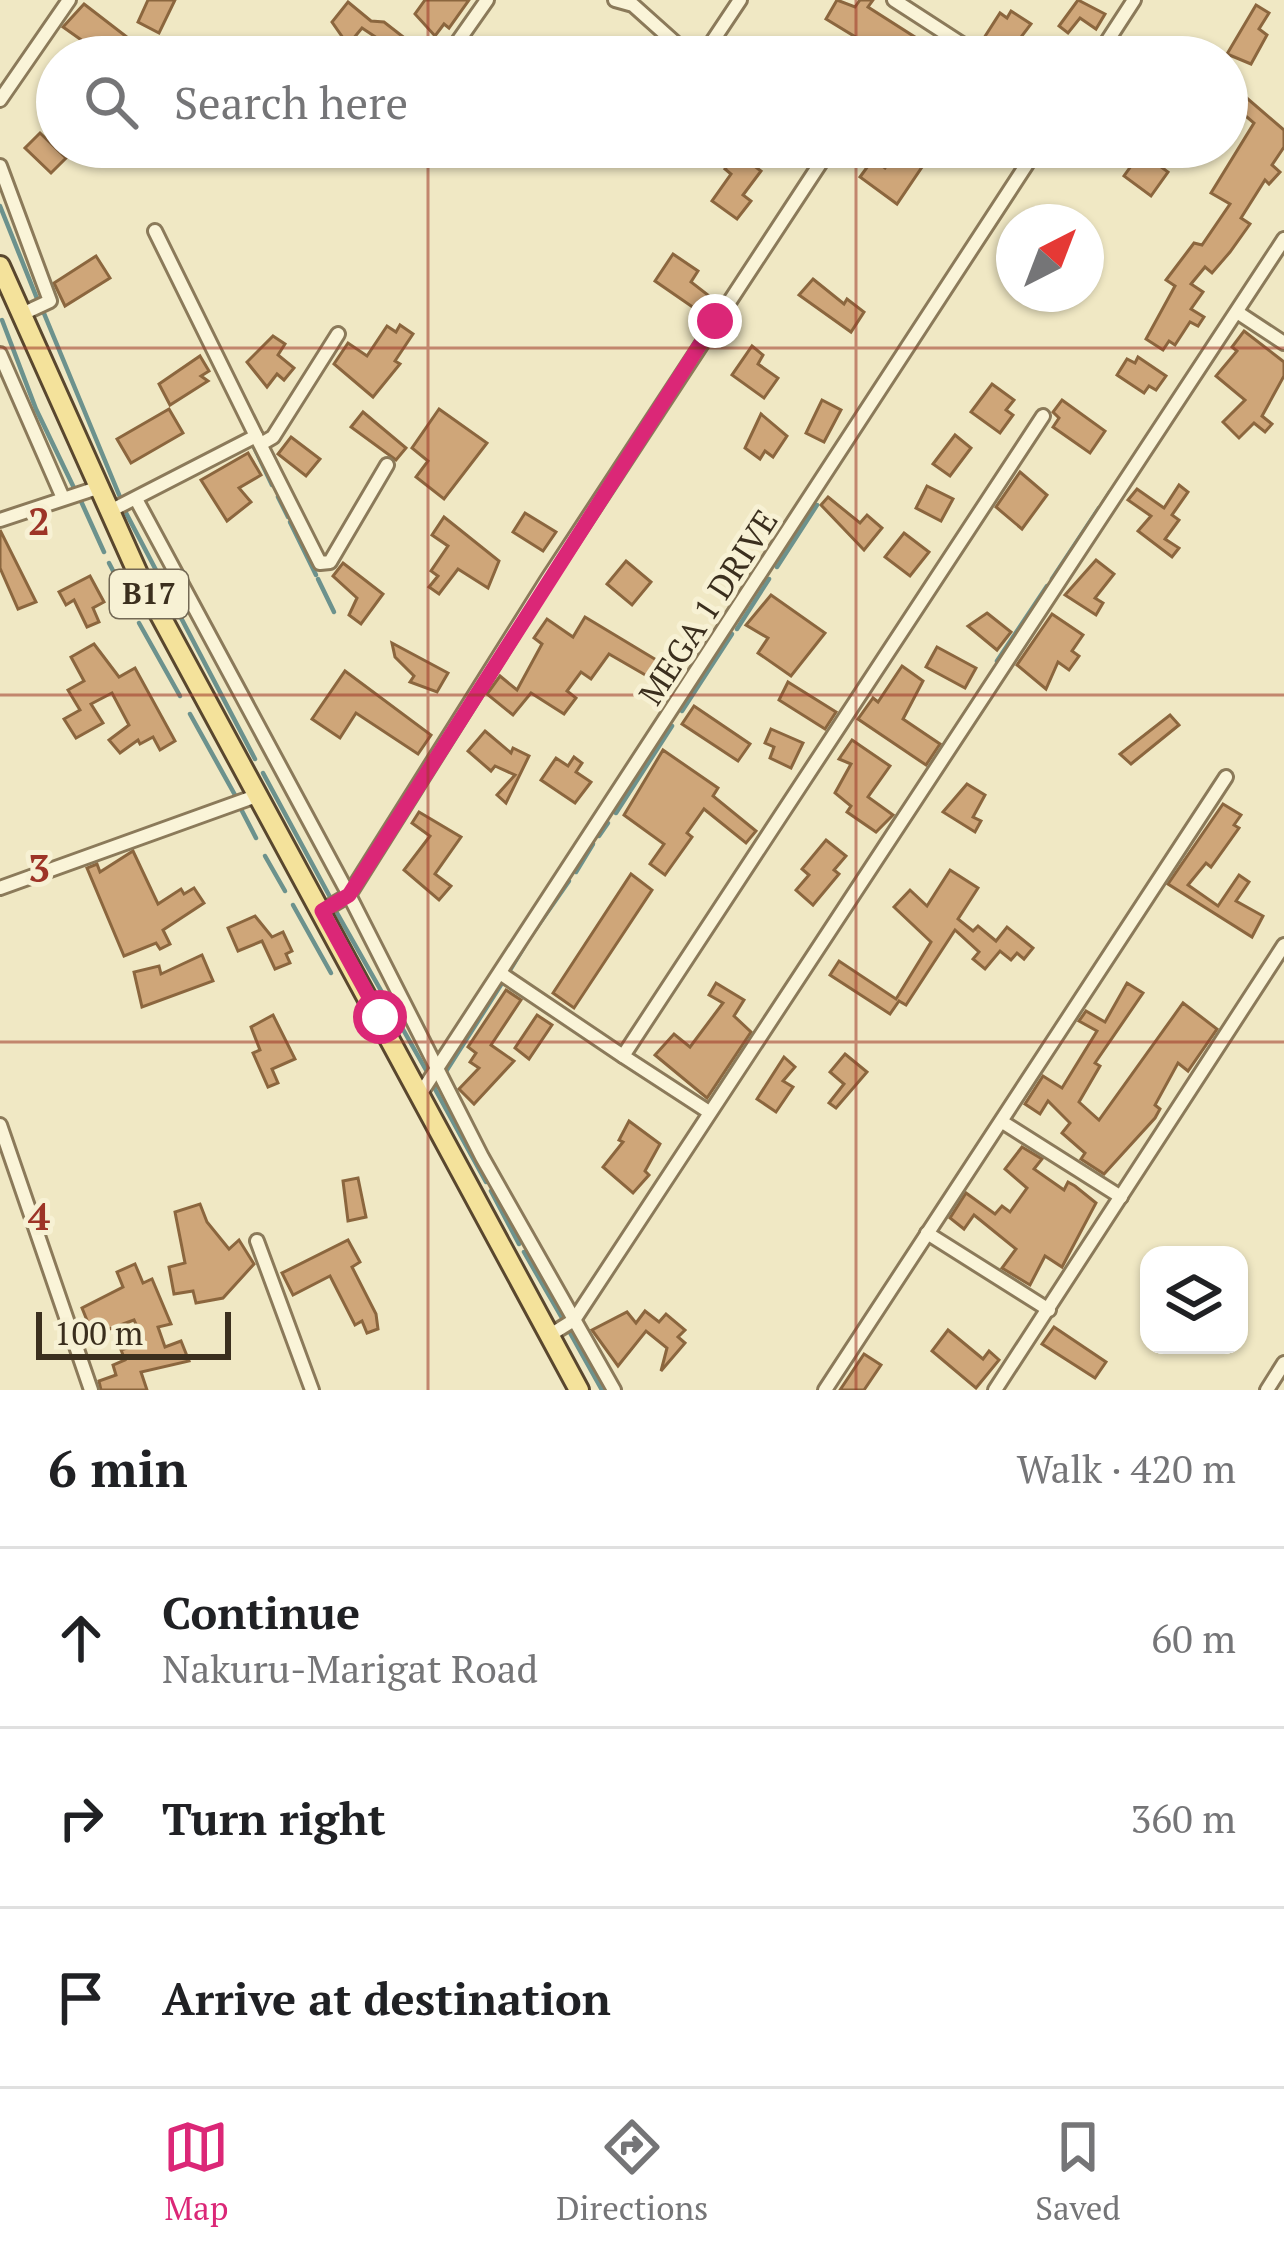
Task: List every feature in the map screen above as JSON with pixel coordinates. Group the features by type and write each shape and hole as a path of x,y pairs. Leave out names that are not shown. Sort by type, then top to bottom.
{"main road":[{"name":"B17","path":"0,266 98,488 256,796 477,1194 579,1390"}],"street":[{"path":"44,36 69,0"},
{"path":"461,36 487,0"},
{"path":"615,0 634,3 669,36"},
{"path":"716,36 740,0"},
{"path":"894,0 950,36"},
{"path":"1111,36 1134,0"},
{"path":"0,100 36,48"},
{"path":"0,166 50,301 20,315"},
{"path":"322,911 349,895 547,580 817,168"},
{"name":"MEGA 1 DRIVE","path":"421,1094 1024,168"},
{"path":"155,231 320,563 330,562 387,465"},
{"path":"550,1335 574,1321 1284,239"},
{"path":"1237,312 1284,343"},
{"path":"110,512 273,437 338,334"},
{"path":"1,360 63,498"},
{"path":"623,1056 1043,416"},
{"path":"0,520 98,488"},
{"path":"136,499 236,694 349,895 496,1182 614,1390"},
{"path":"825,1390 1004,1123 1111,946 1226,777"},
{"path":"0,888 256,796"},
{"path":"995,1390 1284,945"},
{"path":"500,974 709,1112"},
{"path":"1004,1123 1121,1197"},
{"path":"0,1126 4,1154 92,1390"},
{"path":"477,1194 496,1182"},
{"path":"927,1233 1048,1310"},
{"path":"257,1241 311,1390"},
{"path":"509,1256 531,1243"},
{"path":"1267,1390 1284,1364"}],"building":[{"path":"148,0 175,0 159,33 138,22"},
{"path":"425,0 469,0 449,28 444,24 435,36 415,14"},
{"path":"837,0 855,7 860,0 873,0 868,7 913,36 854,36 826,19"},
{"path":"1078,0 1105,14 1096,29 1080,18 1068,33 1059,26"},
{"path":"348,2 371,21 384,22 402,36 374,36 362,28 355,36 342,36 332,22"},
{"path":"84,4 126,36 76,36 63,27"},
{"path":"1256,5 1269,13 1259,29 1267,35 1251,64 1248,36 1238,36"},
{"path":"1011,11 1031,24 1022,36 985,36 1000,13 1007,18"},
{"path":"1248,99 1284,130 1284,147 1272,165 1280,172 1269,184 1265,180 1241,218 1250,224 1230,252 1212,273 1205,267 1191,284 1203,292 1191,309 1204,317 1198,326 1190,322 1175,345 1169,341 1163,350 1146,339 1175,286 1166,280 1194,243 1202,245 1230,204 1211,193 1226,168 1248,168 1248,133 1254,123 1248,118"},
{"path":"36,137 36,159 25,148"},
{"path":"866,168 921,168 897,204 860,177"},
{"path":"1130,168 1168,172 1151,196 1124,176"},
{"path":"725,169 761,171 743,195 751,201 737,219 712,201 731,174"},
{"path":"673,254 698,271 691,282 717,302 707,317 655,281"},
{"path":"96,256 110,278 65,306 54,283"},
{"path":"813,279 844,304 847,299 864,312 851,332 799,295"},
{"path":"400,325 413,334 395,361 400,364 373,397 334,364 348,343 367,356 387,326 396,332"},
{"path":"1244,331 1284,362 1284,376 1262,416 1272,424 1265,432 1254,423 1239,438 1223,422 1245,400 1216,376 1237,351 1232,347"},
{"path":"273,336 285,344 278,355 294,368 284,380 277,374 267,387 247,362"},
{"path":"752,346 763,355 758,364 778,378 764,398 732,375"},
{"path":"200,356 209,371 201,376 208,381 170,405 159,384"},
{"path":"1138,357 1166,376 1156,390 1149,386 1144,393 1117,375 1127,359 1135,363"},
{"path":"992,384 1014,400 1006,410 1013,415 1000,433 971,412"},
{"path":"822,400 841,410 824,442 806,433"},
{"path":"1062,400 1105,431 1090,453 1053,427 1059,418 1053,412"},
{"path":"169,409 183,433 131,463 117,439"},
{"path":"439,409 487,443 444,499 416,477 428,461 412,448"},
{"path":"363,412 406,448 396,460 351,427"},
{"path":"761,414 787,436 773,457 765,451 760,459 745,448"},
{"path":"955,435 971,448 950,476 933,464"},
{"path":"291,437 320,459 306,476 278,454"},
{"path":"248,453 261,475 239,488 251,502 227,521 201,480"},
{"path":"1020,472 1047,495 1022,529 996,507"},
{"path":"1179,485 1188,492 1172,515 1179,520 1165,539 1179,548 1172,557 1138,531 1151,516 1128,500 1137,489 1164,508"},
{"path":"927,486 953,499 941,521 916,508"},
{"path":"828,497 860,523 867,515 882,528 864,550 821,505"},
{"path":"525,513 556,532 543,551 513,532"},
{"path":"444,517 499,561 488,588 458,569 439,594 429,587 438,576 431,571 448,546 432,535"},
{"path":"0,530 36,602 18,609 0,568"},
{"path":"904,533 929,552 910,576 885,557"},
{"path":"1096,560 1114,574 1095,598 1103,603 1096,615 1065,595"},
{"path":"626,561 651,582 632,605 607,584"},
{"path":"343,563 383,594 361,624 349,615 357,598 333,576"},
{"path":"90,576 104,602 93,608 99,622 87,627 74,600 66,605 59,592"},
{"path":"771,595 825,633 791,676 758,653 768,638 746,625"},
{"path":"987,613 1011,632 997,650 968,626"},
{"path":"1052,614 1083,635 1072,651 1079,656 1069,670 1058,662 1046,689 1017,665"},
{"path":"585,617 663,664 654,680 609,654 591,679 581,672 567,691 576,698 564,714 531,693 513,715 487,694 500,676 517,690 542,644 534,638 547,619 573,637"},
{"path":"392,643 448,673 437,692 410,682 414,676 395,657"},
{"path":"94,644 119,677 135,668 175,741 160,750 153,737 140,744 138,740 120,753 109,740 129,725 112,693 91,704 103,723 76,738 64,719 80,710 68,690 84,681 71,657"},
{"path":"937,647 976,668 965,688 926,667"},
{"path":"902,666 923,681 903,719 940,744 926,765 858,719 873,698 878,702"},
{"path":"345,671 431,735 418,754 356,713 340,738 312,719"},
{"path":"788,682 836,712 825,729 779,700"},
{"path":"694,706 750,744 738,761 682,724"},
{"path":"1170,715 1179,725 1131,764 1120,754"},
{"path":"771,729 803,743 791,768 770,758 774,747 765,743"},
{"path":"485,731 511,753 513,748 529,756 506,803 497,795 515,775 495,766 491,771 468,751"},
{"path":"852,740 890,766 868,797 893,815 876,832 847,812 851,806 835,793 851,764 839,759"},
{"path":"663,750 718,788 713,796 756,831 746,843 704,809 687,833 692,837 665,875 650,864 664,844 624,815"},
{"path":"574,757 582,763 576,772 591,782 575,803 541,780 556,758 568,766"},
{"path":"967,784 985,795 973,817 981,821 975,832 943,812"},
{"path":"1223,804 1241,815 1234,825 1239,828 1211,867 1206,863 1188,885 1218,906 1239,875 1249,882 1236,901 1263,916 1252,937 1168,884"},
{"path":"419,812 461,837 435,874 451,886 439,900 404,870 430,836 412,823"},
{"path":"826,840 846,856 834,870 839,874 813,905 796,890 809,875 802,869"},
{"path":"133,851 158,904 181,889 184,894 194,888 204,903 163,930 170,944 160,949 156,943 124,956 87,868 97,864 100,872"},
{"path":"950,870 978,888 958,919 973,931 978,926 996,941 1007,927 1033,948 1024,959 1017,953 1011,960 1000,951 985,969 973,959 979,952 955,930 906,1005 899,1001 890,1014 830,975 839,961 896,999 931,942 894,907 910,890 927,906"},
{"path":"631,874 652,890 574,1008 553,993"},
{"path":"255,916 272,937 283,932 292,951 286,954 290,963 275,969 262,941 238,951 228,928"},
{"path":"202,955 213,981 142,1007 134,972 159,966 161,974"},
{"path":"716,983 744,1000 734,1016 751,1032 707,1098 655,1055 674,1034 690,1047 723,1003 709,995"},
{"path":"1127,983 1143,993 1095,1063 1100,1066 1079,1102 1099,1120 1183,1003 1217,1029 1188,1071 1178,1063 1155,1105 1160,1109 1155,1118 1104,1174 1081,1159 1085,1153 1062,1133 1070,1123 1048,1101 1040,1114 1025,1104 1043,1076 1062,1088 1097,1031 1079,1021 1086,1011 1105,1022"},
{"path":"506,990 521,1000 491,1045 514,1061 474,1104 459,1089 479,1068 470,1062 476,1053 468,1047"},
{"path":"273,1015 295,1059 272,1069 278,1083 268,1087 253,1053 260,1050 251,1027"},
{"path":"537,1015 552,1025 529,1059 515,1048"},
{"path":"845,1054 867,1072 836,1108 829,1103 844,1084 830,1072"},
{"path":"784,1057 795,1067 783,1081 793,1087 776,1112 757,1099"},
{"path":"629,1121 660,1144 645,1171 649,1175 633,1193 603,1167 623,1142 619,1140"},
{"path":"1022,1147 1042,1159 1034,1169 1064,1190 1068,1182 1096,1203 1062,1267 1045,1256 1030,1285 1002,1268 1016,1249 974,1215 964,1229 950,1218 966,1193 995,1214 1002,1206 1010,1212 1027,1188 1005,1169"},
{"path":"358,1178 366,1217 348,1221 343,1181"},
{"path":"200,1204 207,1222 229,1249 239,1240 254,1264 223,1298 196,1303 193,1291 174,1294 169,1267 185,1263 175,1212"},
{"path":"348,1240 360,1262 352,1267 376,1314 378,1329 367,1333 362,1321 355,1325 330,1276 293,1295 282,1273"},
{"path":"135,1264 143,1283 152,1279 171,1324 158,1327 165,1347 181,1341 189,1361 141,1372 147,1390 101,1390 99,1381 116,1375 113,1365 125,1360 121,1350 144,1342 134,1320 93,1335 82,1308 123,1287 117,1272"},
{"path":"645,1311 659,1322 666,1314 685,1330 678,1337 685,1343 661,1371 667,1348 646,1331 618,1366 592,1330 627,1312 636,1323"},
{"path":"1054,1327 1106,1362 1095,1378 1042,1344"},
{"path":"948,1330 983,1359 989,1351 999,1360 976,1388 932,1351"},
{"path":"864,1354 881,1365 864,1390 840,1390"}],"waterway":[{"path":"0,206 38,301"},
{"path":"43,311 120,497"},
{"path":"2,320 36,409 75,490"},
{"path":"253,445 272,485"},
{"path":"1103,503 1110,492"},
{"path":"278,497 288,517"},
{"path":"80,499 104,552"},
{"path":"777,567 817,505"},
{"path":"1052,579 1099,508"},
{"path":"125,511 255,759"},
{"path":"290,522 316,575"},
{"path":"109,563 133,609"},
{"path":"318,579 334,612"},
{"path":"737,629 769,579"},
{"path":"997,661 1047,586"},
{"path":"139,623 180,696"},
{"path":"682,711 732,634"},
{"path":"190,714 235,795"},
{"path":"616,813 672,726"},
{"path":"263,773 330,897"},
{"path":"241,809 256,838"},
{"path":"599,836 608,823"},
{"path":"576,872 593,844"},
{"path":"265,856 285,891"},
{"path":"528,940 569,881"},
{"path":"293,905 331,973"},
{"path":"337,913 426,1070"},
{"path":"510,970 524,947"},
{"path":"445,1073 504,980"},
{"path":"439,1082 435,1089 486,1182"},
{"path":"491,1191 519,1244"},
{"path":"524,1252 562,1318"},
{"path":"569,1331 602,1390"}],"route":[{"path":"380,1017 322,911 349,895 715,321"}]}
